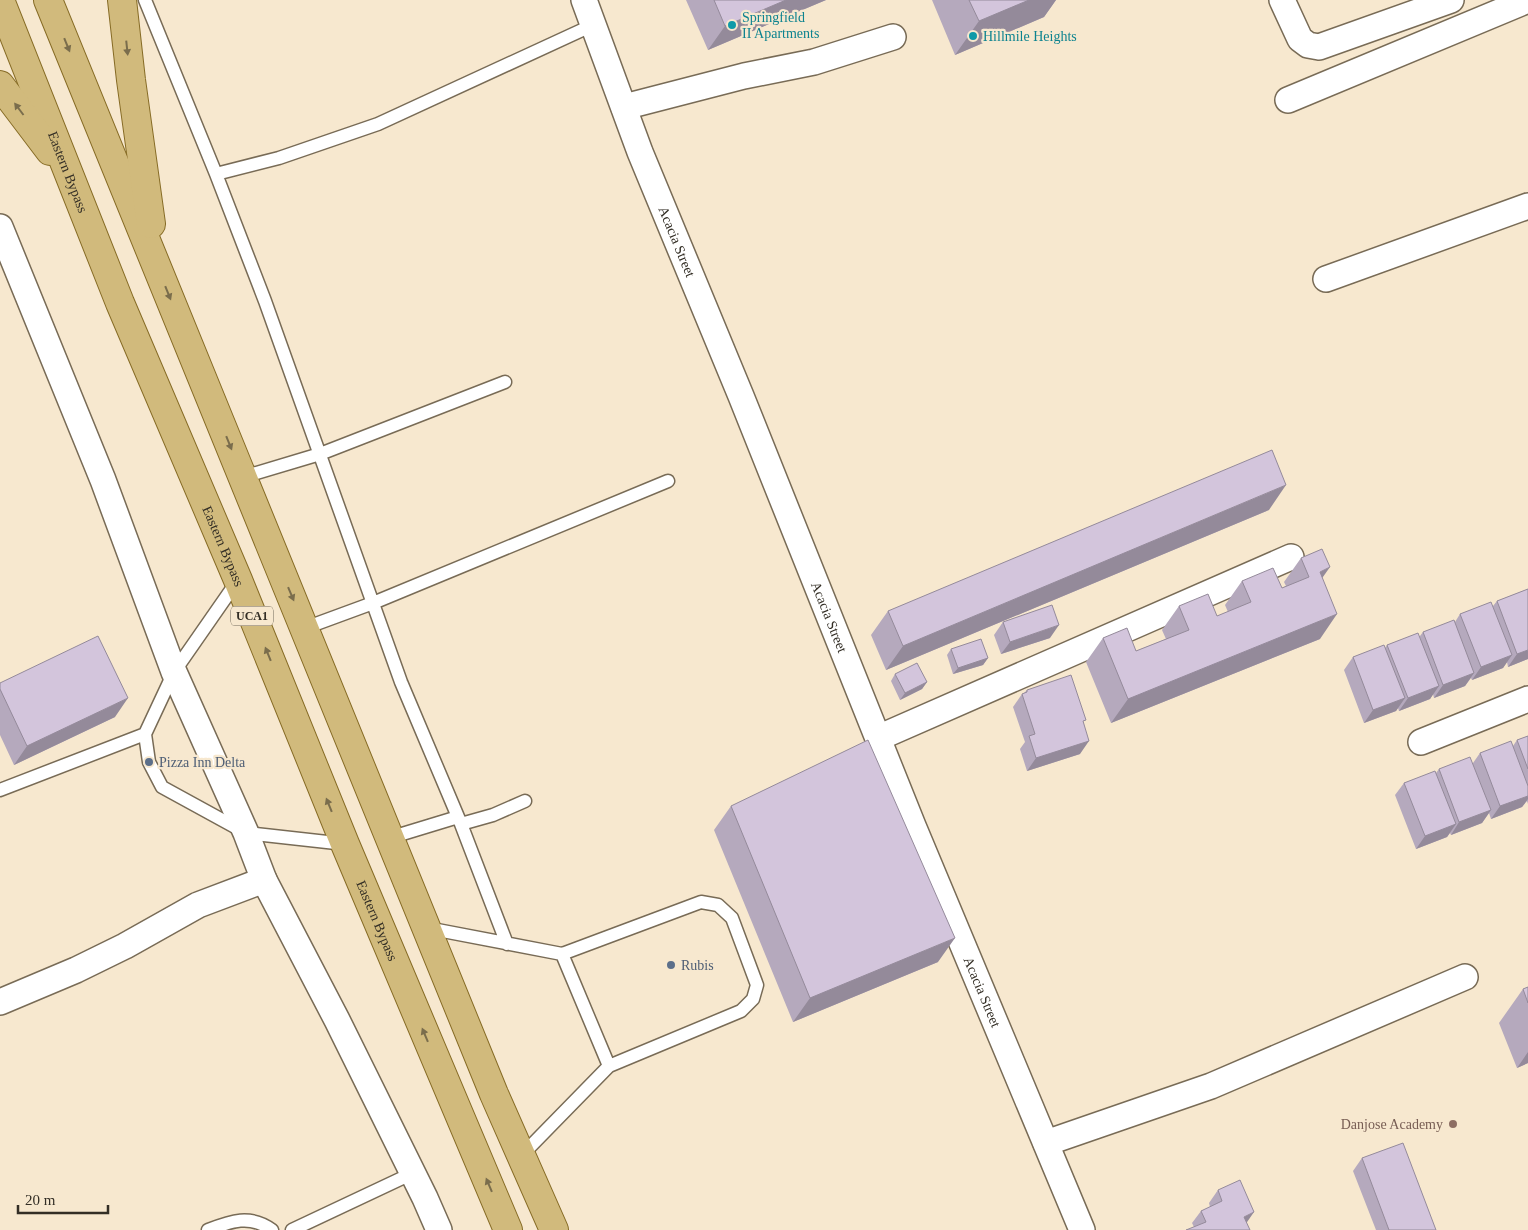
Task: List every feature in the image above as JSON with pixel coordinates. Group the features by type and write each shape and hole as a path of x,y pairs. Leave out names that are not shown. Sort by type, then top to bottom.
{"main road":[{"name":"Eastern Bypass","path":"0,0 120,303 238,580 344,844 508,1230"},
{"path":"48,0 389,838 521,1156 554,1230"},
{"path":"122,0 156,265"},
{"path":"0,85 70,176"}],"street":[{"name":"Acacia Street","path":"584,0 640,152 741,396 917,835 1082,1230"},
{"path":"1282,0 1300,39 1308,45 1319,47 1451,0"},
{"path":"1288,100 1528,0"},
{"path":"624,107 744,76 814,62 893,37"},
{"path":"1326,279 1528,206"},
{"path":"0,227 103,480 174,672 246,833 264,880 337,1020 413,1173 439,1230"},
{"path":"878,738 1291,557"},
{"path":"1421,742 1528,699"},
{"path":"0,1002 76,970 125,946 198,905 264,880"},
{"path":"1046,1143 1210,1086 1465,977"}],"lane":[{"path":"145,0 265,300 401,682 459,820 507,944"},
{"path":"216,174 279,158 378,124 593,25"},
{"path":"243,477 320,454 505,382"},
{"path":"304,628 373,603 668,481"},
{"path":"238,580 174,672 145,734 149,762 162,787 246,833 344,844"},
{"path":"0,790 145,734"},
{"path":"389,838 459,820 492,815 526,801"},
{"path":"427,928 562,954 701,902 718,905 732,918 757,985 753,999 741,1011 609,1066 521,1156"},
{"path":"562,954 609,1066"},
{"path":"292,1230 413,1173"},
{"path":"208,1230 226,1223 250,1220 272,1230"}],"building":[{"path":"714,0 786,0 725,26"},
{"path":"969,0 1029,0 979,21"},
{"path":"1272,450 1286,485 903,646 888,611"},
{"path":"1322,549 1330,567 1320,572 1337,614 1128,699 1103,638 1127,628 1136,651 1189,630 1179,606 1208,594 1217,616 1251,602 1242,581 1273,568 1282,588 1309,577 1301,558"},
{"path":"1528,589 1528,650 1517,654 1497,601"},
{"path":"1491,602 1512,655 1481,667 1460,614"},
{"path":"1052,605 1059,625 1010,642 1003,622"},
{"path":"1454,620 1474,673 1443,685 1423,632"},
{"path":"1418,633 1439,686 1408,698 1387,645"},
{"path":"98,636 128,698 27,746 0,689 0,683"},
{"path":"981,639 988,658 958,668 951,649"},
{"path":"1384,645 1405,698 1373,710 1353,657"},
{"path":"917,663 927,682 905,693 895,674"},
{"path":"1071,675 1086,720 1083,721 1089,741 1036,758 1029,736 1035,734 1022,694 1027,692 1027,690"},
{"path":"1528,736 1528,769 1517,740"},
{"path":"868,740 955,938 810,998 731,806"},
{"path":"1511,741 1528,786 1528,796 1500,806 1480,753"},
{"path":"1470,757 1491,810 1459,822 1439,769"},
{"path":"1435,771 1456,824 1425,836 1404,783"},
{"path":"1528,987 1528,1003 1523,989"},
{"path":"1403,1143 1436,1230 1389,1230 1362,1158"},
{"path":"1240,1180 1254,1212 1244,1217 1250,1230 1186,1230 1206,1222 1201,1211 1222,1201 1218,1190"}],"place":[{"name":"Springfield II Apartments","path":"732,25"},
{"name":"Hillmile Heights","path":"973,36"},
{"name":"Pizza Inn Delta","path":"149,762"},
{"name":"Rubis","path":"671,965"},
{"name":"Danjose Academy","path":"1453,1124"}]}
